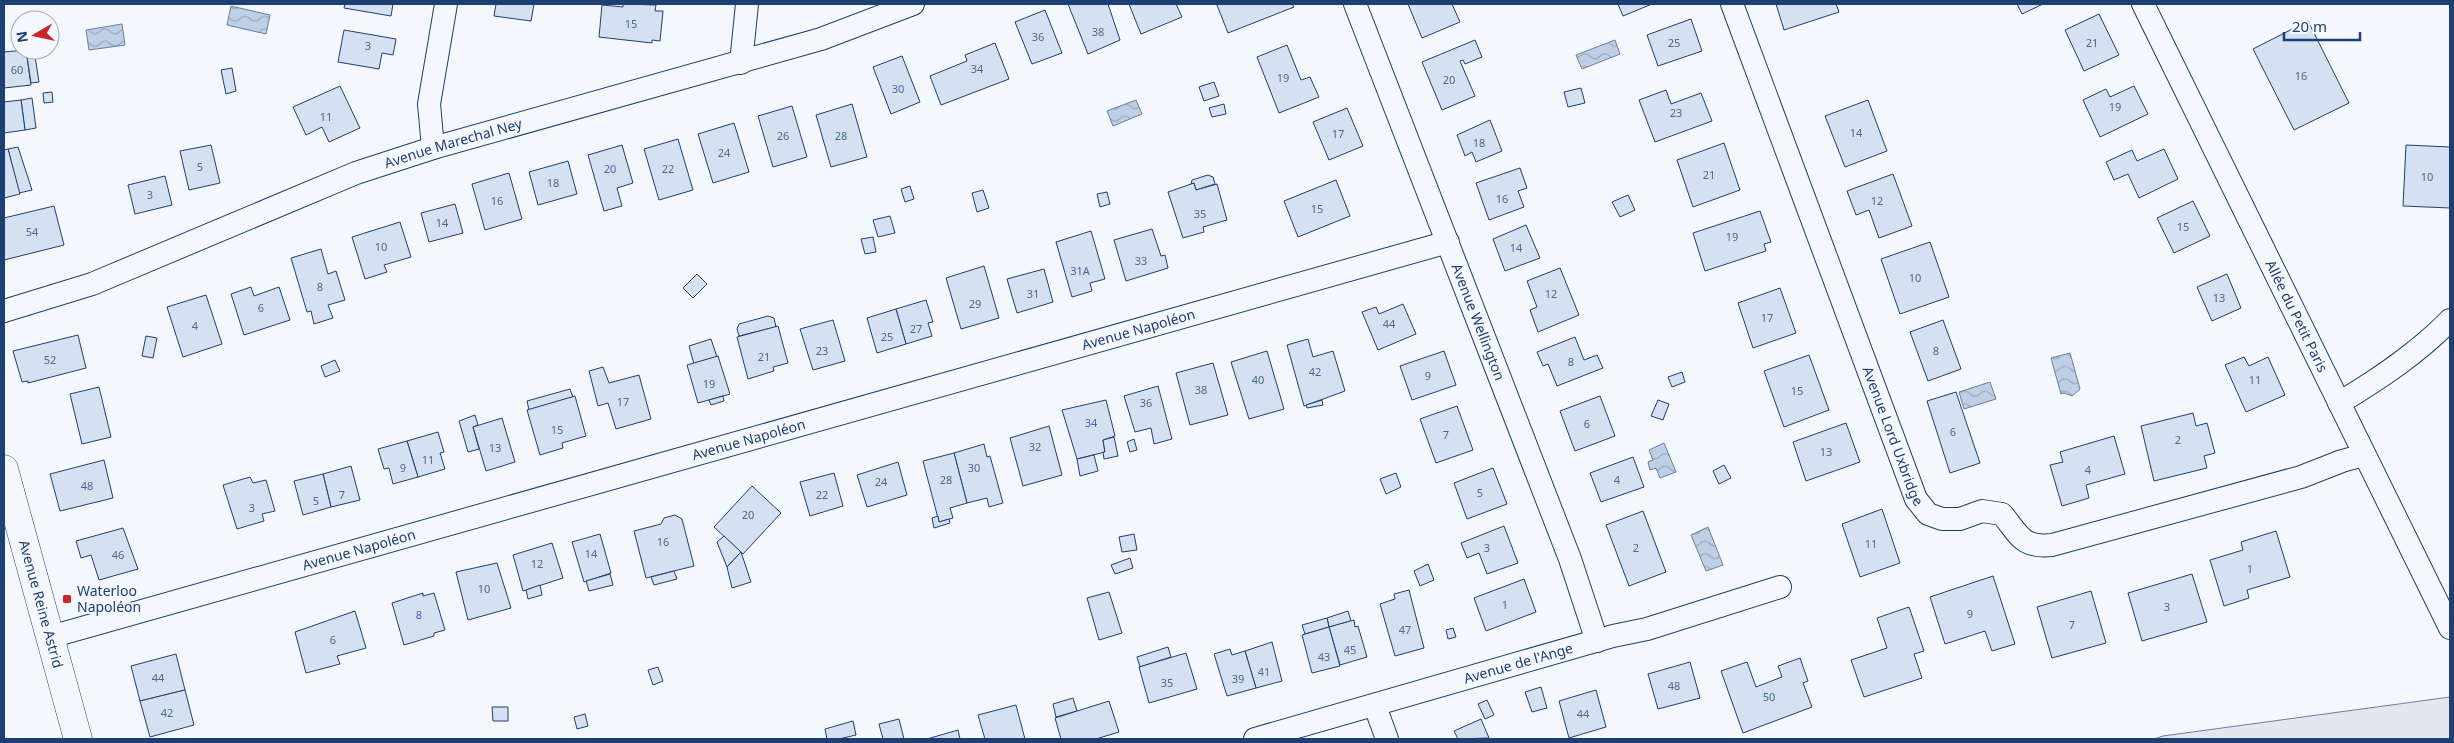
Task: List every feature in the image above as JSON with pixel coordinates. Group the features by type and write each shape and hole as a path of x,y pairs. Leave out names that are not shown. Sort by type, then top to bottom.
{"street":[{"path":"432,148 429,104 446,4"},
{"path":"740,63 747,4"},
{"name":"Avenue Marechal Ney","path":"4,311 92,284 356,173 432,148 821,40 913,4"},
{"name":"Avenue Wellington","path":"1355,4 1570,559 1597,642"},
{"name":"Avenue Lord Uxbridge","path":"1732,4 1916,500 1928,514 1942,519 1960,519 1982,511 2002,514 2024,540 2034,547 2052,545 2301,477 2342,461 2364,455"},
{"name":"Allée du Petit Paris","path":"2142,4 2450,628"},
{"name":"Avenue Napoléon","path":"50,637 1448,242"},
{"path":"2339,403 2376,381 2435,336 2450,320"},
{"name":"Avenue Reine Astrid","path":"4,469 78,739"},
{"name":"Avenue de l'Ange","path":"1255,739 1647,629 1780,586"},
{"path":"1375,706 1387,739"}],"shaded area":[{"path":"2450,697 2450,739 2154,739 2163,736"}],"water":[{"path":"231,6 270,15 266,34 227,25"},
{"path":"122,24 125,45 89,50 86,30"},
{"path":"1615,40 1620,54 1582,69 1576,55"},
{"path":"1136,100 1142,114 1113,126 1107,111"},
{"path":"2070,353 2080,389 2072,396 2064,393 2061,394 2051,358"},
{"path":"1990,382 1996,399 1964,409 1959,392"},
{"path":"1664,443 1676,472 1660,478 1656,468 1650,470 1648,462 1653,460 1649,450"},
{"path":"1708,527 1723,565 1706,571 1691,535"}],"building":[{"path":"345,4 393,4 391,16 344,8"},
{"path":"496,4 534,4 531,21 494,16"},
{"path":"623,4 656,5 655,11 663,11 660,41 652,40 652,43 599,37 602,5 623,7"},
{"path":"1068,4 1108,4 1120,40 1088,54"},
{"path":"1129,4 1176,4 1182,17 1141,34"},
{"path":"1292,4 1294,7 1228,33 1217,5"},
{"path":"1408,4 1452,4 1460,22 1422,38"},
{"path":"1618,4 1652,4 1623,16"},
{"path":"1776,4 1836,4 1839,12 1784,30"},
{"path":"2017,4 2043,4 2022,14"},
{"path":"1045,10 1062,53 1032,64 1015,22"},
{"path":"2099,14 2119,55 2084,71 2065,30"},
{"path":"1691,19 1702,51 1658,66 1647,35"},
{"path":"2308,21 2349,103 2294,130 2253,49"},
{"path":"344,30 396,39 393,55 382,53 379,69 338,62"},
{"path":"1475,40 1482,57 1465,64 1463,60 1460,61 1475,96 1442,110 1422,62"},
{"path":"995,43 1009,79 941,105 930,76 967,61 965,55"},
{"path":"1287,45 1301,80 1310,77 1319,97 1279,113 1257,57"},
{"path":"10,51 10,60 27,60 31,85 4,88 4,52"},
{"path":"902,56 920,102 891,114 873,67"},
{"path":"28,60 36,60 39,82 31,83"},
{"path":"232,68 236,91 226,94 221,70"},
{"path":"1214,82 1219,96 1204,101 1199,87"},
{"path":"340,86 360,128 329,142 322,127 306,135 293,107"},
{"path":"2134,86 2148,114 2100,137 2083,100 2106,89 2110,97"},
{"path":"1581,88 1585,103 1568,107 1564,92"},
{"path":"1666,90 1671,104 1701,93 1712,121 1655,142 1639,100"},
{"path":"52,92 53,102 44,103 43,93"},
{"path":"32,98 36,128 25,130 21,100"},
{"path":"21,100 25,130 4,133 4,102"},
{"path":"1868,100 1887,151 1845,167 1825,116"},
{"path":"852,104 867,157 831,167 816,115"},
{"path":"1224,104 1226,114 1212,117 1209,108"},
{"path":"792,106 807,157 773,167 758,116"},
{"path":"1347,108 1363,146 1329,160 1313,122"},
{"path":"1490,120 1502,151 1476,162 1472,152 1465,156 1457,135"},
{"path":"734,123 749,172 713,183 698,134"},
{"path":"678,139 693,190 659,200 644,149"},
{"path":"1724,143 1740,190 1693,207 1677,160"},
{"path":"211,145 220,183 189,190 180,151"},
{"path":"622,145 633,183 617,188 622,206 604,211 588,155"},
{"path":"2406,145 2450,147 2450,208 2403,206"},
{"path":"18,147 32,190 19,193 8,149"},
{"path":"8,149 20,194 4,198 4,150"},
{"path":"2164,149 2178,179 2139,198 2128,174 2114,180 2106,162 2132,150 2137,161"},
{"path":"568,161 577,194 538,205 529,172"},
{"path":"1520,168 1527,188 1518,191 1524,207 1489,220 1476,183"},
{"path":"509,173 522,219 485,230 472,184"},
{"path":"1893,174 1912,226 1879,238 1869,210 1856,215 1847,191"},
{"path":"1208,175 1213,177 1215,184 1196,190 1194,183 1191,184 1192,180"},
{"path":"165,176 172,205 135,214 128,185"},
{"path":"1336,180 1350,216 1298,237 1284,201"},
{"path":"1194,183 1196,190 1217,184 1227,220 1203,227 1204,232 1183,238 1168,192"},
{"path":"910,186 914,199 905,202 901,189"},
{"path":"983,190 989,208 977,212 972,193"},
{"path":"1107,192 1110,204 1100,207 1097,194"},
{"path":"1628,195 1635,210 1620,217 1612,202"},
{"path":"2193,201 2210,236 2174,253 2157,218"},
{"path":"455,204 463,233 429,242 421,213"},
{"path":"54,206 64,245 4,260 4,218"},
{"path":"1760,211 1771,242 1764,244 1766,251 1705,271 1693,233"},
{"path":"890,216 895,233 878,237 873,220"},
{"path":"400,222 411,257 384,265 387,272 365,279 352,237"},
{"path":"1526,225 1540,258 1505,271 1493,239"},
{"path":"1152,229 1161,256 1165,255 1168,268 1126,281 1114,240"},
{"path":"1091,231 1105,279 1090,283 1092,291 1072,297 1056,242"},
{"path":"873,237 876,252 865,254 861,239"},
{"path":"1930,242 1949,297 1900,314 1881,259"},
{"path":"321,249 328,274 336,271 345,300 328,305 333,318 314,324 311,311 307,312 291,258"},
{"path":"984,266 999,318 961,329 946,278"},
{"path":"1560,268 1579,315 1538,332 1530,310 1537,307 1527,281"},
{"path":"1044,269 1053,302 1017,313 1007,279"},
{"path":"697,274 707,284 693,298 683,288"},
{"path":"2227,274 2241,308 2212,321 2197,287"},
{"path":"251,287 254,296 279,287 290,320 244,335 231,294"},
{"path":"1780,288 1796,333 1753,348 1738,303"},
{"path":"206,295 222,344 183,357 167,307"},
{"path":"926,300 933,322 928,323 932,336 906,344 896,309"},
{"path":"1403,304 1416,334 1378,350 1362,312 1376,307 1379,314"},
{"path":"896,309 906,344 877,353 867,318"},
{"path":"768,316 774,318 776,327 739,336 737,329 739,324"},
{"path":"833,320 845,361 813,370 800,329"},
{"path":"1943,320 1961,369 1928,381 1910,332"},
{"path":"778,326 788,363 773,367 774,371 748,379 737,337"},
{"path":"78,335 86,368 28,383 28,381 22,382 13,351"},
{"path":"146,336 157,338 153,358 142,356"},
{"path":"1575,337 1584,360 1597,355 1603,368 1557,386 1548,364 1543,366 1537,352"},
{"path":"711,339 717,357 694,364 689,346"},
{"path":"1308,339 1313,357 1333,351 1345,391 1304,406 1287,345"},
{"path":"1267,351 1284,409 1249,419 1231,362"},
{"path":"1444,351 1456,385 1412,400 1400,366"},
{"path":"1809,355 1829,410 1784,427 1764,371"},
{"path":"718,356 730,394 698,403 687,365"},
{"path":"2244,357 2249,366 2268,357 2285,395 2246,412 2225,365"},
{"path":"335,360 340,371 325,377 321,366"},
{"path":"1213,363 1228,415 1190,425 1176,373"},
{"path":"603,367 609,383 639,375 651,419 616,429 608,403 598,406 589,371"},
{"path":"1682,372 1685,382 1672,387 1668,377"},
{"path":"1158,386 1172,439 1154,444 1151,428 1135,432 1124,396"},
{"path":"99,387 111,437 82,444 70,394"},
{"path":"570,389 573,397 529,410 527,401"},
{"path":"1956,392 1980,463 1950,473 1927,401"},
{"path":"575,396 586,436 562,443 563,448 540,455 527,410"},
{"path":"723,396 724,401 711,405 709,400"},
{"path":"1600,396 1615,436 1575,451 1560,411"},
{"path":"1106,400 1115,436 1103,440 1105,452 1077,459 1062,410"},
{"path":"1322,400 1323,405 1307,408 1306,405"},
{"path":"1658,400 1669,404 1663,420 1651,416"},
{"path":"1457,406 1473,450 1436,463 1420,419"},
{"path":"2193,413 2196,426 2207,423 2215,453 2204,456 2207,468 2154,481 2141,426"},
{"path":"475,415 478,425 473,427 479,449 468,452 459,421"},
{"path":"502,418 515,462 486,471 473,427"},
{"path":"1846,423 1860,462 1806,481 1793,442"},
{"path":"1049,426 1062,475 1023,486 1010,438"},
{"path":"438,432 444,452 440,453 445,469 418,477 407,441"},
{"path":"2114,436 2125,474 2086,485 2089,498 2062,506 2050,465 2063,462 2060,452"},
{"path":"1114,437 1118,456 1104,459 1103,440"},
{"path":"1134,439 1137,450 1130,452 1127,442"},
{"path":"407,441 418,477 393,484 389,468 384,469 378,449"},
{"path":"984,444 987,457 990,456 1003,503 989,507 987,498 967,503 954,453"},
{"path":"954,453 967,503 950,508 953,518 939,522 923,461"},
{"path":"1094,455 1098,471 1080,476 1077,459"},
{"path":"1633,457 1644,487 1601,502 1590,473"},
{"path":"104,460 113,498 60,511 50,474"},
{"path":"898,462 907,495 867,507 857,475"},
{"path":"1724,465 1731,478 1719,484 1713,471"},
{"path":"351,466 360,500 331,507 323,474"},
{"path":"1493,468 1507,504 1467,519 1454,483"},
{"path":"834,473 843,506 810,516 800,482"},
{"path":"1396,473 1401,487 1386,494 1380,479"},
{"path":"323,474 331,507 303,515 294,481"},
{"path":"250,477 253,483 266,480 275,511 262,514 264,521 237,529 223,485"},
{"path":"752,486 781,513 743,554 714,527"},
{"path":"1882,509 1900,563 1860,577 1842,524"},
{"path":"1643,511 1666,572 1629,586 1606,525"},
{"path":"675,515 682,519 694,566 646,578 634,531 661,524 664,518"},
{"path":"938,516 939,522 949,519 950,523 934,528 932,518"},
{"path":"1504,526 1518,563 1487,574 1479,553 1467,558 1461,543"},
{"path":"123,528 138,569 99,580 91,555 81,558 76,541"},
{"path":"2276,531 2290,577 2247,590 2249,598 2224,606 2210,560 2243,550 2241,542"},
{"path":"600,534 611,573 584,582 572,542"},
{"path":"1134,534 1137,550 1122,552 1119,537"},
{"path":"724,536 741,552 727,567 717,542"},
{"path":"552,543 563,578 523,591 513,555"},
{"path":"741,552 751,582 732,588 727,567"},
{"path":"1130,558 1133,568 1115,574 1111,565"},
{"path":"497,563 511,608 468,620 456,572"},
{"path":"1428,564 1434,580 1420,586 1414,571"},
{"path":"674,571 677,579 654,585 651,577"},
{"path":"610,574 613,585 589,591 586,581"},
{"path":"2192,574 2207,622 2142,641 2128,593"},
{"path":"1993,576 2015,644 1992,651 1985,631 1945,644 1930,597"},
{"path":"1524,579 1536,612 1486,631 1474,598"},
{"path":"540,585 542,595 528,599 526,590"},
{"path":"1409,590 1424,648 1395,656 1380,604 1395,599 1394,594"},
{"path":"2091,591 2106,643 2052,658 2037,607"},
{"path":"1109,592 1122,633 1099,640 1087,598"},
{"path":"423,593 423,596 434,593 445,630 434,633 434,636 404,645 392,603"},
{"path":"1909,607 1924,651 1914,654 1922,678 1864,697 1851,660 1887,648 1877,618"},
{"path":"355,611 366,648 337,656 340,664 306,673 295,632"},
{"path":"1348,611 1351,621 1329,627 1327,618"},
{"path":"1327,618 1329,627 1305,634 1302,625"},
{"path":"1354,620 1355,627 1358,626 1367,657 1340,665 1329,627"},
{"path":"1329,627 1340,666 1312,673 1302,635"},
{"path":"1453,628 1456,637 1448,639 1446,630"},
{"path":"1272,642 1282,681 1256,688 1245,651"},
{"path":"1168,647 1171,657 1140,667 1137,657"},
{"path":"1230,649 1232,655 1245,651 1256,688 1227,696 1214,654"},
{"path":"1186,653 1197,689 1149,703 1139,667"},
{"path":"176,654 185,690 140,701 131,666"},
{"path":"1800,658 1808,681 1803,683 1812,707 1743,733 1721,671 1747,662 1756,687 1782,677 1778,666"},
{"path":"1690,662 1700,698 1658,709 1648,674"},
{"path":"658,667 663,681 653,685 648,670"},
{"path":"1541,687 1547,708 1532,712 1525,692"},
{"path":"185,690 194,725 150,737 140,701"},
{"path":"1596,690 1606,727 1569,738 1559,701"},
{"path":"1073,698 1077,711 1056,717 1053,704"},
{"path":"1487,700 1494,715 1485,719 1478,704"},
{"path":"1109,701 1119,732 1096,739 1061,739 1055,718"},
{"path":"1016,705 1025,739 985,739 978,715"},
{"path":"492,707 508,707 508,721 493,721"},
{"path":"585,714 588,726 577,729 574,717"},
{"path":"899,719 904,739 883,739 879,724"},
{"path":"1481,719 1489,738 1458,739 1454,731"},
{"path":"853,721 856,735 839,739 827,739 825,729"},
{"path":"958,730 960,739 927,739"}],"place":[{"name":"Waterloo Napoléon","path":"67,599"}]}
